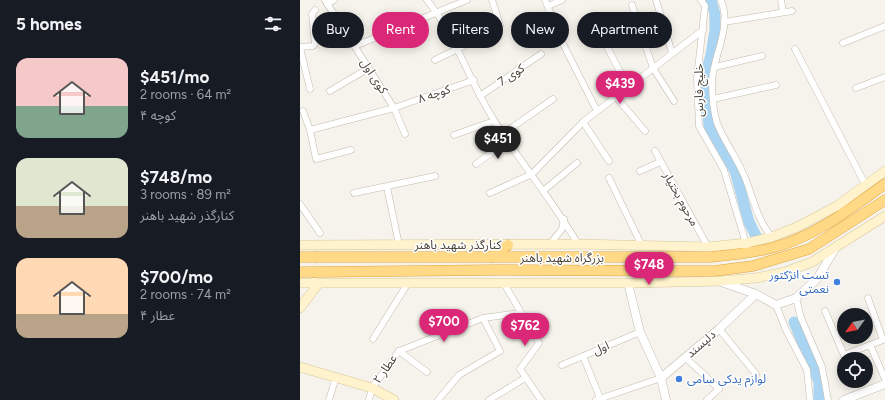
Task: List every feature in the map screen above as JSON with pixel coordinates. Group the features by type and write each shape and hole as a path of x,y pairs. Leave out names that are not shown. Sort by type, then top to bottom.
{"highway":[{"name":"بزرگراه شهید باهنر","path":"300,257 711,257 748,248 776,247 803,237 843,214 885,183"},
{"name":"بزرگراه شهید باهنر","path":"300,272 714,271 752,266 809,249 885,200"},
{"path":"492,257 508,245"}],"main road":[{"name":"کنارگذر شهید باهنر","path":"300,245 578,244 748,248 797,227 837,206 865,184 885,171"},
{"path":"300,283 630,283 716,281 756,278 786,272 812,262 885,216"},
{"path":"300,242 314,245"},
{"path":"300,263 303,253 314,245"},
{"path":"300,268 305,278 318,284"},
{"path":"630,283 656,270"},
{"path":"680,271 716,281"},
{"path":"300,308 318,284"},
{"path":"300,367 372,388 394,400"}],"street":[{"path":"326,2 334,0"},
{"path":"427,0 437,12"},
{"path":"364,42 467,0"},
{"path":"435,60 498,29 500,25 492,0"},
{"path":"562,0 547,3 563,44 597,111"},
{"path":"656,0 672,53"},
{"name":"خلیج فارس","path":"701,0 705,6 697,78 699,126 724,170 748,248"},
{"name":"خلیج فارس","path":"721,0 724,33 712,80 713,99 717,122 743,172 754,206 765,229 772,237"},
{"path":"781,0 783,12"},
{"name":"کوی اول","path":"326,2 333,12"},
{"path":"632,5 653,68 674,101"},
{"path":"310,89 300,48 313,46 314,44 312,14 315,10"},
{"path":"724,22 792,11"},
{"path":"843,43 885,26"},
{"path":"490,193 532,174 583,122 703,30"},
{"name":"کوی اول","path":"356,48 394,108 405,134"},
{"path":"608,48 628,87"},
{"path":"795,49 865,184"},
{"path":"458,50 494,121 564,219 578,244"},
{"name":"کوی 7","path":"480,96 542,54"},
{"path":"715,67 762,56"},
{"path":"330,91 369,68"},
{"path":"856,88 885,77"},
{"name":"کوچه ۸","path":"310,130 394,108 474,80"},
{"path":"713,99 776,84"},
{"path":"616,97 646,131"},
{"path":"504,133 553,99"},
{"path":"303,111 310,130 316,159 351,150"},
{"path":"454,135 494,121"},
{"path":"583,122 609,161"},
{"path":"476,164 508,141"},
{"name":"مرحوم بختیار","path":"655,151 708,247"},
{"path":"543,191 577,162"},
{"path":"640,171 660,162"},
{"path":"354,193 435,176"},
{"path":"609,178 642,246"},
{"path":"387,187 399,245"},
{"path":"300,204 320,233"},
{"path":"550,244 562,229 564,219"},
{"path":"776,305 796,298 817,278 836,247"},
{"path":"716,281 756,294 776,305 786,330 808,370 810,400"},
{"path":"503,282 538,343 520,369 541,400"},
{"path":"373,339 408,283"},
{"path":"630,283 640,332 661,378 666,400"},
{"name":"دلپسند","path":"661,378 719,329 756,294"},
{"path":"796,298 801,318 822,367 828,400"},
{"path":"825,311 844,355 883,340 868,298"},
{"path":"398,350 483,318 520,313"},
{"path":"438,400 459,375 500,351 483,318"},
{"path":"719,329 756,374"},
{"name":"اول","path":"562,365 640,332"},
{"path":"870,345 885,379"},
{"path":"398,350 427,372"},
{"name":"عطار ۲","path":"372,388 398,350"},
{"path":"583,356 598,399 661,378"},
{"path":"686,358 719,389 707,400"},
{"path":"329,400 336,377"},
{"path":"489,400 525,378"},
{"path":"844,400 885,384"},
{"path":"369,400 372,388"}],"waterway":[{"path":"711,0 715,14 715,30 711,55 705,77 709,126 735,171 749,222 757,238"},
{"path":"794,322 819,382 819,400"}],"place":[{"name":"تست انژکتور نعمتی","path":"837,282"},
{"name":"لوازم یدکی سامی","path":"679,379"}]}
